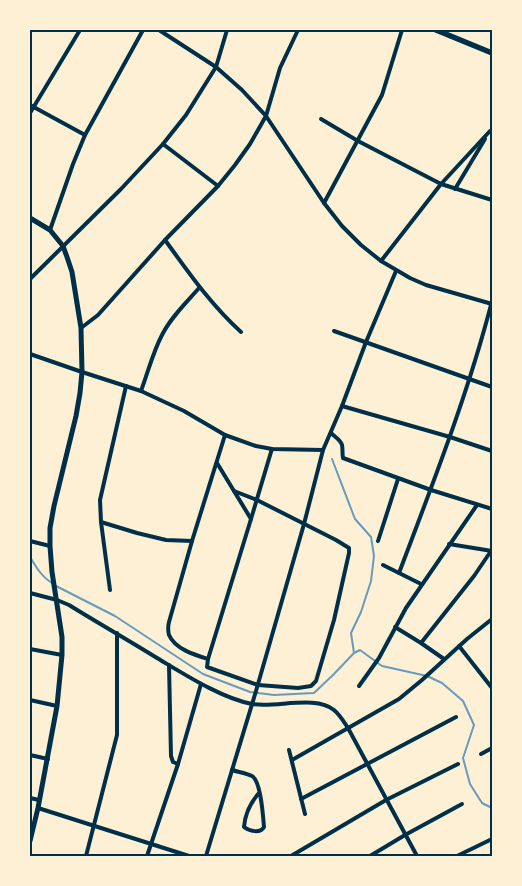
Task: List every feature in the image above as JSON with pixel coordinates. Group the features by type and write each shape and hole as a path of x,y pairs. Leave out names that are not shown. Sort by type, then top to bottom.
{"main road":[{"path":"436,30 492,53"}],"street":[{"path":"30,113 32,106 80,30"},
{"path":"50,230 85,135 143,30"},
{"path":"159,30 216,67 242,90 266,116 324,203 342,226 361,244 396,271 426,285 492,303 450,438 399,573"},
{"path":"30,279 121,189 163,144 186,115 216,67 227,30"},
{"path":"80,328 98,315 165,240 218,186 235,165 266,116 280,68 298,30"},
{"path":"324,203 382,95 402,30"},
{"path":"32,106 85,135"},
{"path":"321,119 358,141 440,184 492,200"},
{"path":"381,260 440,184 491,130"},
{"path":"455,189 491,130"},
{"path":"163,144 218,186"},
{"path":"30,218 50,230 63,246 72,272 80,328 82,372 76,416 50,528 52,572 62,637 62,655 57,706 48,759 30,841"},
{"path":"165,240 199,288 241,332"},
{"path":"206,856 258,685 323,450 396,271"},
{"path":"141,391 162,335 173,318 199,288"},
{"path":"334,331 492,387"},
{"path":"30,354 141,391 184,411 225,434 256,446 272,449 323,450"},
{"path":"110,590 100,500 126,386"},
{"path":"342,406 492,451"},
{"path":"331,433 341,442 343,458 398,479 492,509"},
{"path":"208,659 181,648 168,633 169,622 192,541 225,434"},
{"path":"234,491 257,500 346,545 349,550 332,628 316,680 311,686 298,688 258,685 206,667 257,500 272,449"},
{"path":"217,463 251,519"},
{"path":"378,541 398,479"},
{"path":"359,686 379,658 421,584 477,505"},
{"path":"102,522 166,540 192,541"},
{"path":"30,542 50,546"},
{"path":"421,643 474,576 491,551 449,544"},
{"path":"383,565 421,584"},
{"path":"30,593 69,605 201,684 231,697 252,704 272,705 310,702 333,709 348,728 417,856"},
{"path":"292,760 399,699 492,619"},
{"path":"395,627 444,659"},
{"path":"86,856 117,735 117,633"},
{"path":"459,646 492,688"},
{"path":"30,648 62,655"},
{"path":"169,665 171,756 173,762 178,764"},
{"path":"147,856 178,764 201,684"},
{"path":"30,700 57,706"},
{"path":"301,799 456,717"},
{"path":"481,754 492,748"},
{"path":"289,750 305,814"},
{"path":"30,755 48,759"},
{"path":"291,856 386,800 458,764"},
{"path":"232,770 255,778 258,785 264,827 260,832 244,828 249,807 259,793"},
{"path":"30,798 40,800"},
{"path":"370,856 462,804"},
{"path":"38,808 189,856"},
{"path":"457,856 492,839"}],"waterway":[{"path":"332,459 355,519 371,537 374,556 371,581 361,612 351,633 354,653"},
{"path":"30,557 42,575 52,583"},
{"path":"56,586 115,616 203,674 250,692 274,695 314,693 354,653 360,650 382,666 427,676 442,683 463,701 474,725 463,758 470,784 482,803 492,808"}]}
